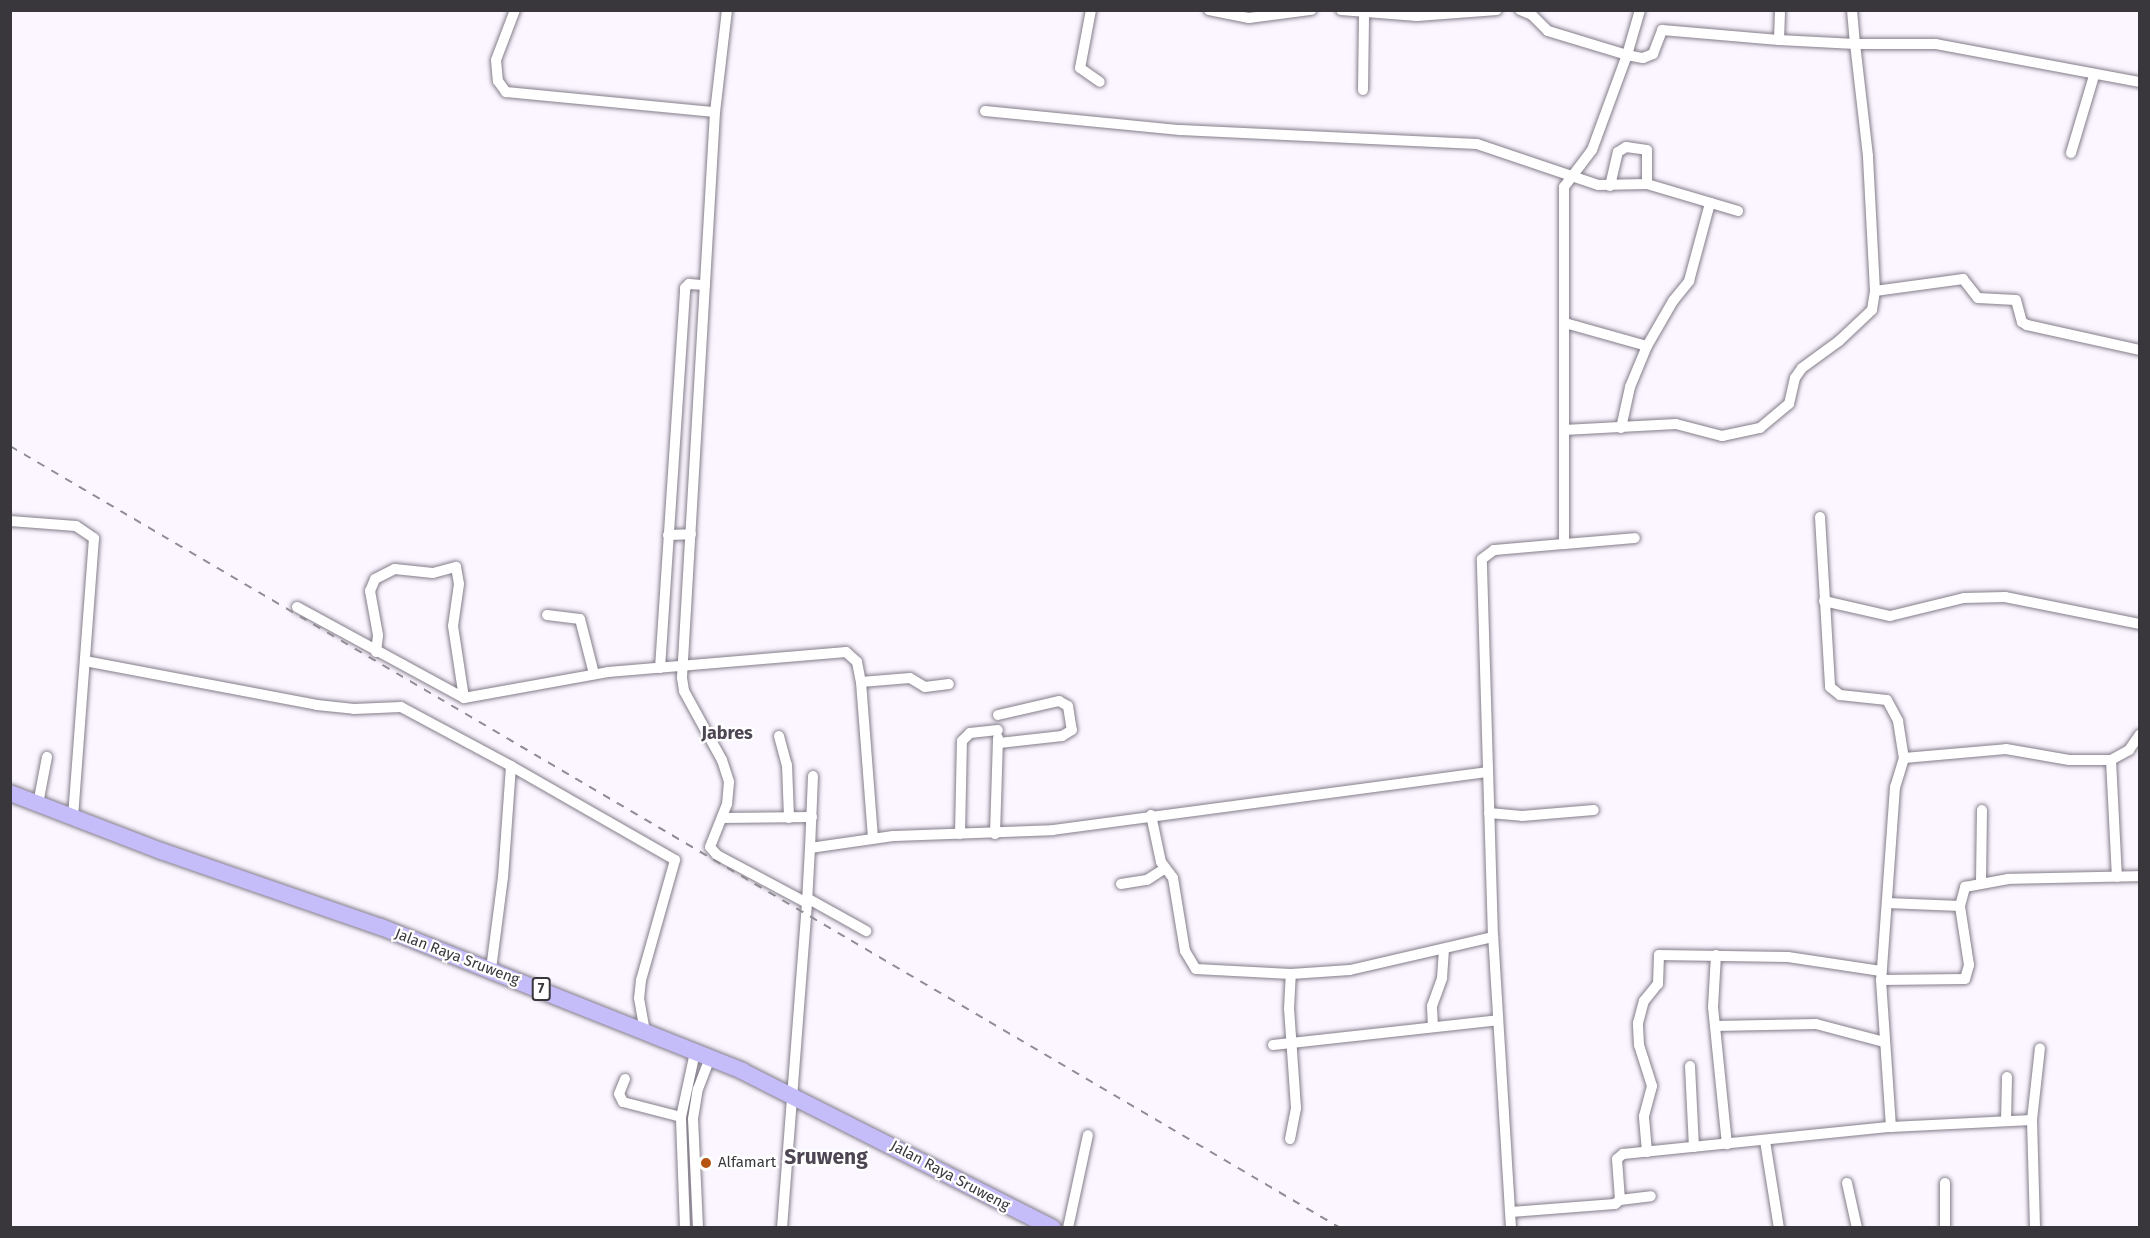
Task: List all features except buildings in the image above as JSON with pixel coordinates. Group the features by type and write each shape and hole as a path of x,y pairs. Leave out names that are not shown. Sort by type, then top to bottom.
{"highway":[{"name":"Jalan Raya Sruweng","path":"10,793 73,818 381,927 702,1055 790,1094 1032,1223 1053,1227"}],"street":[{"path":"515,10 496,60 498,81 506,92 715,112"},
{"path":"727,10 715,112 683,667 684,691 727,772 729,794 722,819 711,839 713,851 866,931"},
{"path":"1091,10 1080,68 1100,82"},
{"path":"1209,10 1249,18 1311,10"},
{"path":"1341,10 1364,14 1417,16 1497,10"},
{"path":"1564,544 1564,194 1571,177 1592,150 1627,55 1640,10"},
{"path":"1779,40 1780,10"},
{"path":"1564,430 1676,424 1722,436 1760,428 1789,404 1795,378 1802,368 1863,321 1872,310 1875,291 1868,156 1852,10"},
{"path":"1525,11 1548,30 1627,55 1650,56 1660,33 1667,30 1854,44 1936,44 2094,76 2139,82"},
{"path":"1363,90 1364,14"},
{"path":"2070,153 2094,76"},
{"path":"985,111 1180,130 1477,144 1571,177 1610,186 1620,182 1647,184 1738,211"},
{"path":"1610,186 1618,152 1626,147 1647,150 1647,184"},
{"path":"1621,428 1630,387 1647,346 1689,281 1710,203"},
{"path":"1875,291 1963,279 1978,297 2016,300 2022,322 2027,325 2139,350"},
{"path":"660,668 685,288 689,284 705,285"},
{"path":"1565,323 1647,346"},
{"path":"670,505 692,506"},
{"path":"1820,517 1830,687 1840,695 1887,700 1898,722 1904,758 1895,787 1881,976 1891,1126"},
{"path":"10,521 76,526 94,538 96,549 73,818"},
{"path":"668,535 691,534"},
{"path":"1511,1227 1492,937 1482,559 1494,550 1635,538"},
{"path":"376,652 378,635 370,591 375,579 395,569 434,573 456,567 459,584 453,626 464,698"},
{"path":"1824,601 1890,616 1964,598 2005,597 2139,624"},
{"path":"297,607 464,698 594,674 683,667 836,650 852,654 861,682 873,838"},
{"path":"547,615 580,619 594,674"},
{"path":"85,661 317,705 354,709 401,707 511,766 675,860 641,980 639,998 645,1033"},
{"path":"861,682 907,678 925,687 949,684"},
{"path":"998,715 1059,701 1068,706 1072,730 1062,736 999,743"},
{"path":"995,834 999,743 997,703"},
{"path":"960,834 962,741 970,733 998,730"},
{"path":"1904,758 2006,749 2069,760 2111,760 2129,750 2139,734"},
{"path":"779,736 787,765 789,818"},
{"path":"38,804 47,757"},
{"path":"2111,760 2117,877"},
{"path":"491,970 511,766"},
{"path":"810,848 873,838 1053,830 1151,815 1486,772"},
{"path":"782,1227 790,1094 807,901 813,776"},
{"path":"1489,813 1522,816 1594,810"},
{"path":"1981,881 1982,810"},
{"path":"1151,815 1164,869 1173,878 1188,958 1196,969 1291,974 1350,970 1492,937"},
{"path":"722,819 812,818"},
{"path":"1121,884 1147,880 1164,869"},
{"path":"1647,1152 1644,1116 1652,1086 1639,1045 1638,1023 1644,1001 1658,984 1658,959 1664,953 1788,957 1881,976 1965,979 1969,965 1960,906 1965,887 1981,881 2139,876"},
{"path":"1887,903 1960,906"},
{"path":"1433,1027 1432,1006 1442,978 1444,950"},
{"path":"1716,955 1715,1026 1727,1144"},
{"path":"1290,1139 1296,1108 1290,1043 1291,974"},
{"path":"1273,1046 1498,1020"},
{"path":"1715,1026 1816,1024 1884,1042"},
{"path":"2035,1227 2032,1120 2040,1048"},
{"path":"685,1227 681,1117 702,1055"},
{"path":"698,1227 693,1119 702,1055"},
{"path":"1690,1066 1694,1147"},
{"path":"2006,1121 2007,1077"},
{"path":"625,1079 619,1094 623,1102 681,1117"},
{"path":"1620,1200 1617,1159 1623,1154 1765,1141 1891,1126 2032,1120"},
{"path":"1068,1227 1088,1135"},
{"path":"1765,1141 1779,1227"},
{"path":"1847,1183 1857,1227"},
{"path":"1945,1183 1945,1227"},
{"path":"1511,1212 1591,1208 1620,1200 1651,1196"}],"railway":[{"path":"10,446 1340,1228"}],"place":[{"name":"Alfamart","path":"706,1163"}],"district":[{"name":"Jabres","path":"727,733"},
{"name":"Sruweng","path":"826,1157"}]}
